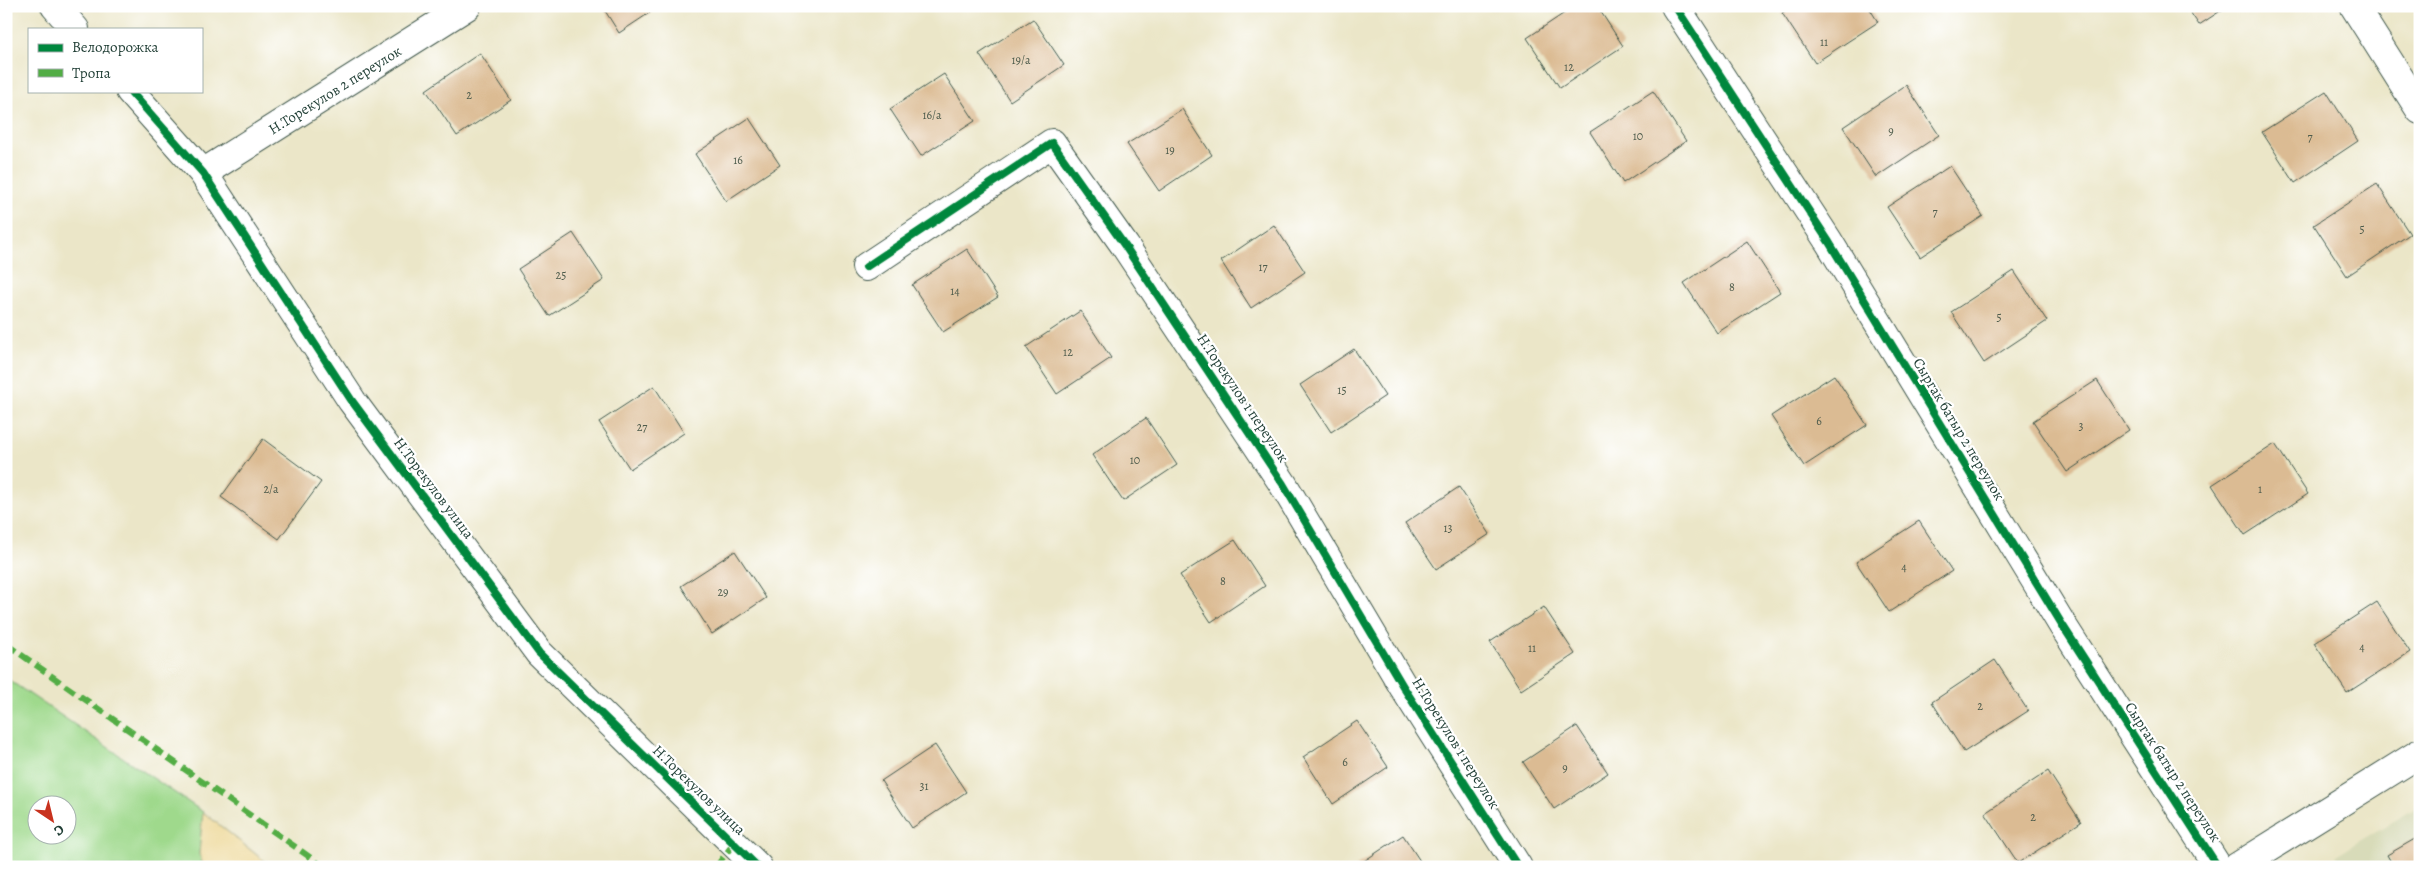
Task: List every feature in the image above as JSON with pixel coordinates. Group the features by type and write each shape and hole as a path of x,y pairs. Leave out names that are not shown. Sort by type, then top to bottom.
{"street":[{"path":"55,6 73,28"},
{"name":"Н.Торекулов 2 переулок","path":"203,173 467,6"},
{"name":"Сыргак батыр 2 переулок","path":"1675,6 1829,242 2063,626 2218,867"},
{"path":"2354,6 2420,110"},
{"name":"Н.Торекулов улица","path":"131,92 203,173 352,401 539,653 758,867"},
{"name":"Н.Торекулов 1 переулок","path":"866,268 1052,143 1125,246 1283,484 1404,688 1518,867"},
{"path":"2237,867 2420,753"}],"shaded area":[{"path":"2420,805 2420,867 2344,867 2336,855"}],"green space":[{"path":"6,678 203,812 199,854 204,867 6,867"}],"sand":[{"path":"203,812 272,867 204,867 199,854"}],"building":[{"path":"602,6 660,6 619,33"},
{"path":"1575,6 1597,6 1623,46 1560,88 1527,38"},
{"path":"1792,6 1868,6 1878,22 1815,63 1782,13"},
{"path":"2186,6 2228,6 2199,25"},
{"path":"1033,19 1064,65 1010,101 979,54"},
{"path":"480,53 511,100 457,136 426,90"},
{"path":"944,74 975,121 921,156 890,109"},
{"path":"1906,85 1939,135 1876,177 1843,127"},
{"path":"1653,91 1686,141 1623,183 1590,132"},
{"path":"2326,91 2358,141 2295,183 2262,132"},
{"path":"1182,109 1212,155 1159,191 1127,144"},
{"path":"749,118 780,165 726,201 695,154"},
{"path":"1950,166 1983,216 1920,257 1887,207"},
{"path":"2377,184 2410,234 2347,276 2314,225"},
{"path":"1274,225 1305,272 1251,308 1221,261"},
{"path":"573,233 604,280 549,316 518,269"},
{"path":"1747,241 1780,292 1717,333 1684,283"},
{"path":"967,249 998,297 943,332 912,285"},
{"path":"2014,271 2047,321 1984,363 1951,312"},
{"path":"1080,311 1111,358 1057,394 1026,347"},
{"path":"1354,349 1385,396 1331,432 1300,385"},
{"path":"1834,375 1867,425 1804,466 1771,416"},
{"path":"2097,380 2129,430 2067,472 2033,421"},
{"path":"654,386 684,433 630,469 599,422"},
{"path":"1146,418 1177,465 1123,501 1092,455"},
{"path":"263,439 321,482 279,539 221,497"},
{"path":"2275,444 2308,494 2245,535 2212,485"},
{"path":"1459,487 1490,534 1436,569 1405,523"},
{"path":"1919,521 1952,571 1889,612 1856,562"},
{"path":"1235,540 1265,586 1211,622 1180,575"},
{"path":"735,551 766,598 712,634 681,586"},
{"path":"2377,602 2410,652 2347,693 2314,643"},
{"path":"1544,607 1575,654 1521,690 1490,642"},
{"path":"1995,660 2028,711 1964,752 1932,702"},
{"path":"1357,721 1388,767 1333,804 1303,757"},
{"path":"1577,726 1608,773 1554,809 1523,762"},
{"path":"935,745 966,792 912,828 881,781"},
{"path":"2048,771 2081,822 2018,863 1985,813"},
{"path":"1403,835 1424,867 1355,867"},
{"path":"2420,836 2420,867 2394,867 2387,855"}],"marked path":[{"path":"6,644 324,867"},
{"path":"716,867 734,843"}],"cycle path":[{"path":"1675,6 1829,242 2063,626 2218,867"},
{"path":"131,92 203,173 352,401 539,653 758,867"},
{"path":"866,267 1052,143 1125,246 1283,484 1404,688 1518,867"}]}
